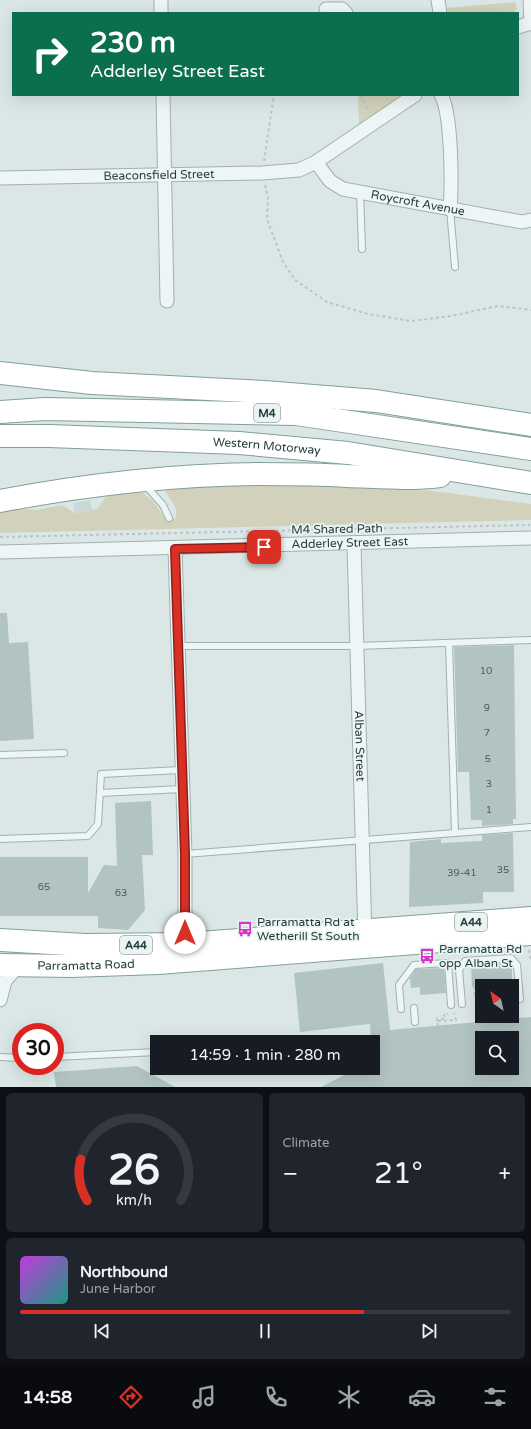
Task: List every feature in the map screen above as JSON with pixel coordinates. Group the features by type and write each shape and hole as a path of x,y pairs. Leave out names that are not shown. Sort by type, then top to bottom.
{"highway":[{"path":"0,373 92,383 264,392 376,401 531,425"},
{"name":"M4","path":"0,412 60,409 296,414 531,449"},
{"name":"Western Motorway","path":"0,436 49,436 239,444 348,453 531,483"},
{"path":"0,502 34,494 95,485 140,481 256,474 338,475 417,479 471,473"},
{"name":"Parramatta Road","path":"9,966 158,963 531,918"},
{"name":"Parramatta Road","path":"0,940 85,945 366,939 528,939"}],"street":[{"path":"161,0 161,12"},
{"path":"438,0 440,12"},
{"path":"519,27 531,23 530,0"},
{"path":"326,7 342,9 345,12"},
{"path":"163,96 167,301"},
{"name":"Beaconsfield Street","path":"0,178 262,173 293,171 316,162 414,96"},
{"path":"442,96 447,107 451,181 450,208"},
{"name":"Roycroft Avenue","path":"316,162 334,185 343,189 522,222 531,220"},
{"name":"Adderley Street East","path":"0,552 175,549 531,538"},
{"name":"Alban Street","path":"354,544 366,939"},
{"path":"175,549 181,770 185,854 185,944"},
{"path":"0,1000 9,966"}],"lane":[{"path":"360,192 362,249"},
{"path":"450,208 455,267"},
{"path":"140,481 168,511 169,518"},
{"path":"178,646 357,646 531,640"},
{"path":"449,644 454,832"},
{"path":"0,755 64,753"},
{"path":"0,839 88,836 98,824 101,774 181,770"},
{"path":"100,793 182,789"},
{"path":"185,854 531,827"},
{"path":"462,1004 459,970 465,962 472,961 511,958 517,965 520,999"},
{"path":"401,1009 399,985 414,965 448,963 451,1005"},
{"path":"414,1008 414,1022"},
{"path":"64,1057 150,1052"},
{"path":"0,1057 12,1058"}],"path":[{"path":"274,96 262,173 268,198 267,218 283,262 295,280 327,302 368,314 411,321 451,316 498,306 531,310"},
{"path":"361,96 374,123"},
{"name":"M4 Shared Path","path":"0,537 531,525"},
{"path":"528,939 531,961"},
{"path":"475,988 475,995"},
{"path":"455,1013 456,1020 438,1021 437,1019 445,1019 444,1014 455,1013"},
{"path":"438,1021 438,1026"}],"shaded area":[{"path":"90,500 92,510 75,513 73,503"}],"green space":[{"path":"515,2 517,9 513,12 448,12 447,8"},
{"path":"358,96 401,96 359,124"},
{"path":"332,484 433,491 531,504 531,520 0,533 0,510 11,508 37,510 62,505 75,513 97,509 105,498 113,493 143,493 154,502 165,518 176,518 176,509 164,489 240,485"}],"building":[{"path":"0,613 7,613 9,643 28,642 34,739 0,741"},
{"path":"514,645 516,819 513,819 513,824 482,826 482,820 471,820 469,772 458,772 454,647"},
{"path":"151,801 153,855 142,855 145,910 128,930 98,928 98,916 0,916 0,857 88,857 88,893 104,865 117,866 115,803"},
{"path":"513,833 514,892 483,892 483,903 409,907 410,842 441,839 441,843 482,841 482,835"},
{"path":"383,963 390,1030 475,1022 519,1023 519,1018 531,1017 531,1087 321,1087 344,1075 380,1075 380,1035 371,1035 370,1024 300,1032 294,973"},
{"path":"509,963 509,968 512,968 512,979 475,979 475,987 472,987 471,965"},
{"path":"444,968 446,993 420,995 420,987 411,988 410,978 416,969"},
{"path":"137,1066 150,1073 150,1075 153,1075 175,1087 56,1087 54,1075 64,1075 64,1071"}],"place":[{"name":"Parramatta Rd at Wetherill St South","path":"245,929"},
{"name":"Parramatta Rd opp Alban St","path":"427,956"}],"route":[{"path":"185,933 185,854 175,549 264,547"}]}
